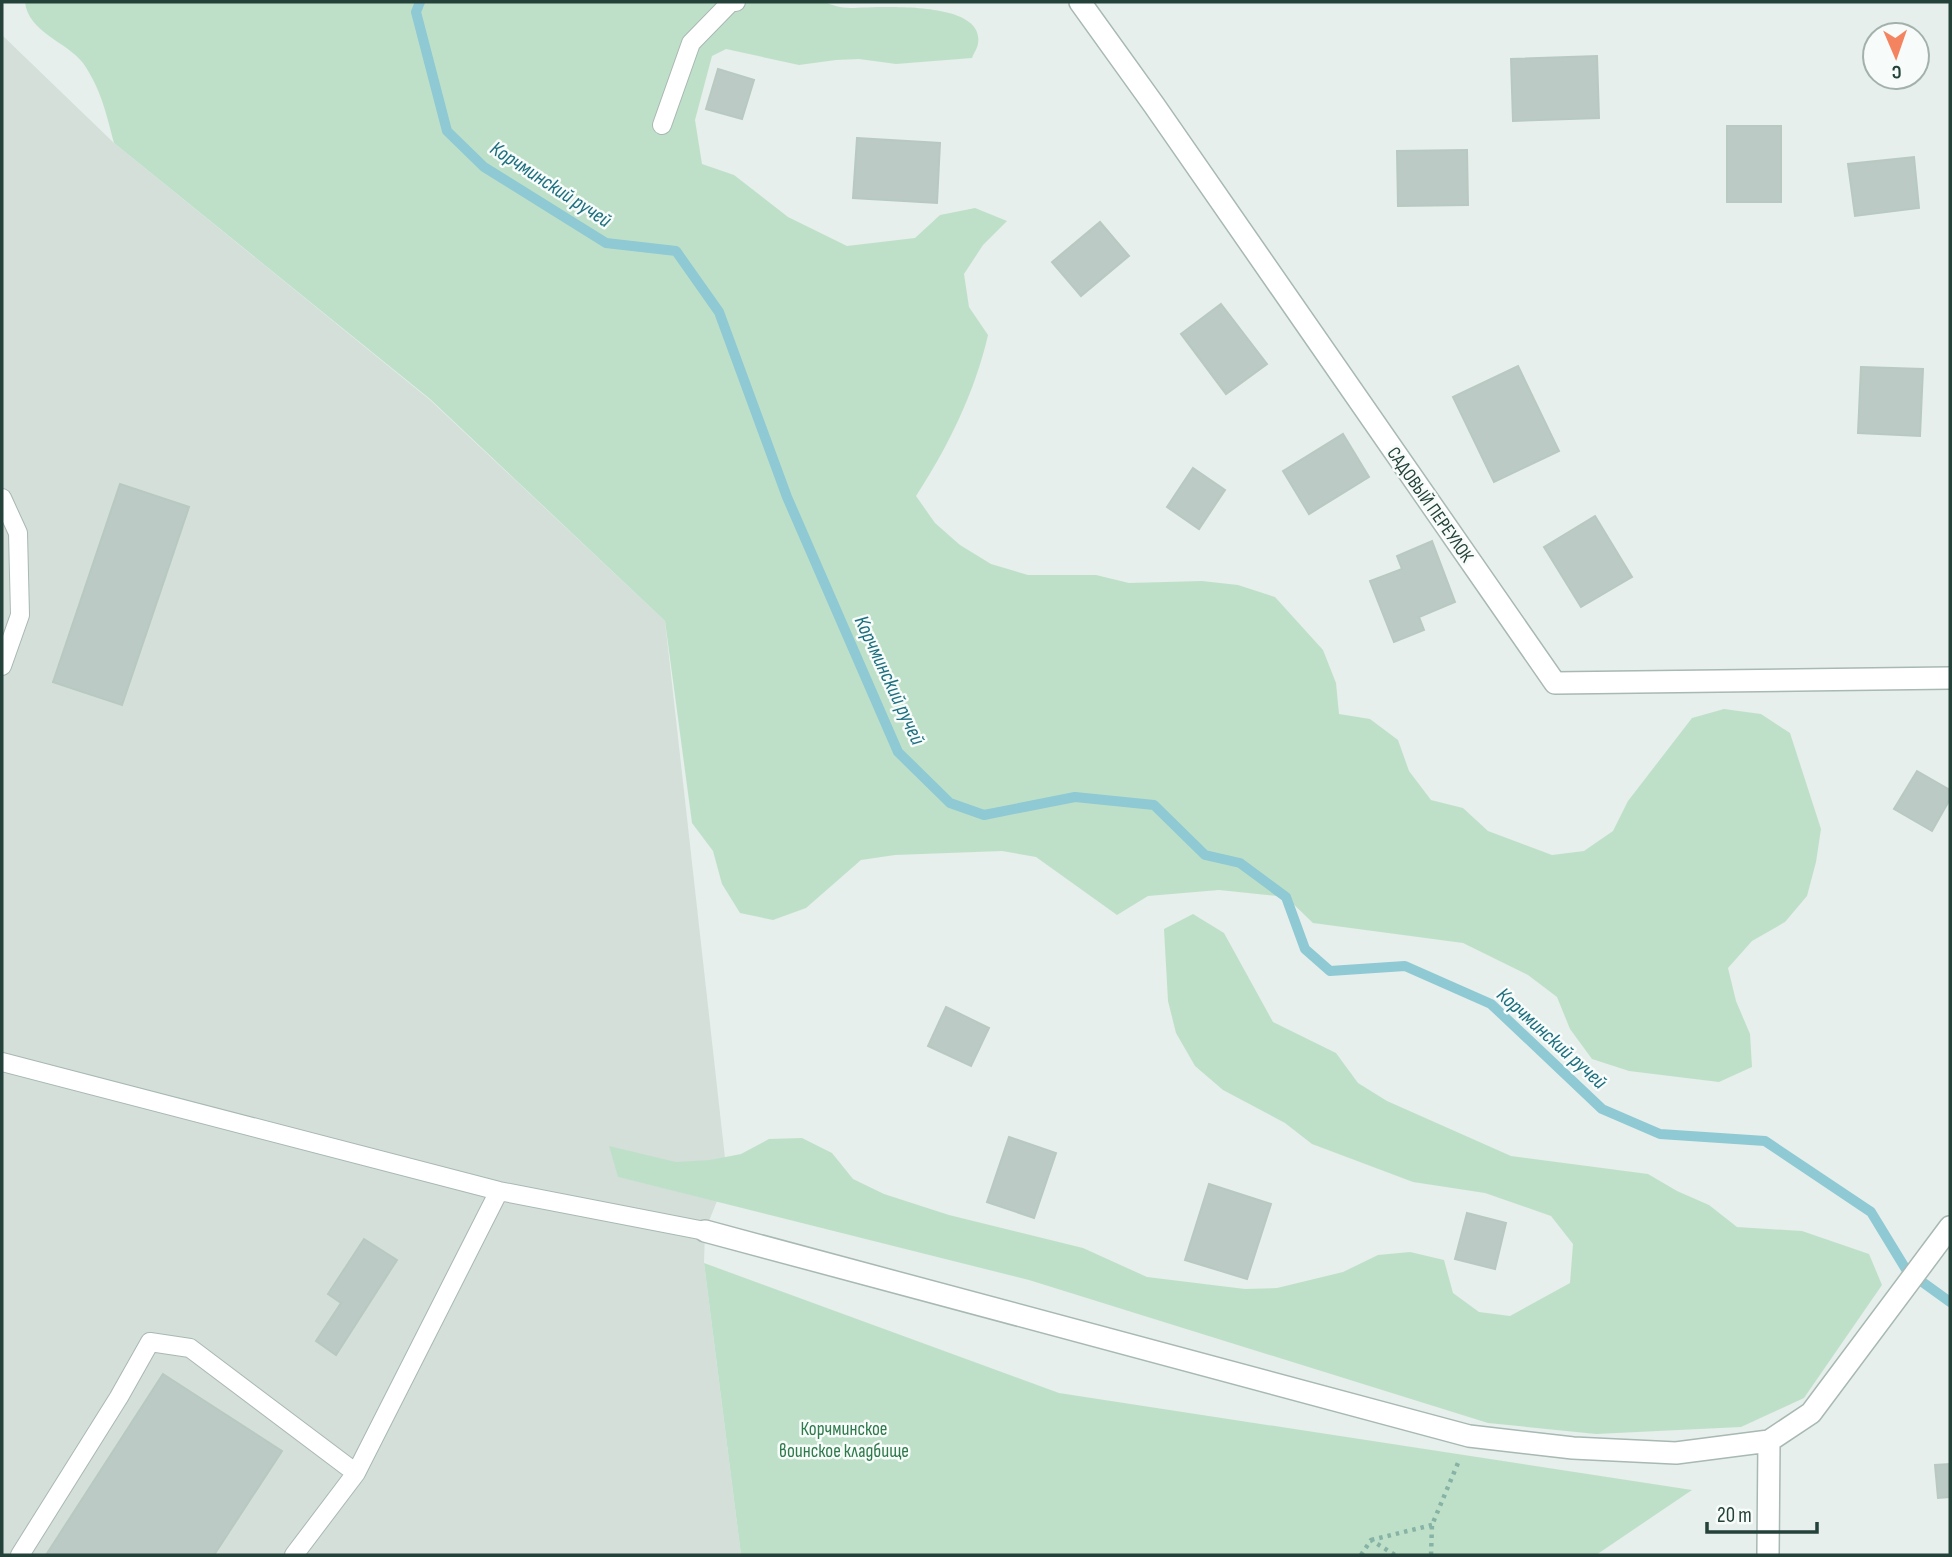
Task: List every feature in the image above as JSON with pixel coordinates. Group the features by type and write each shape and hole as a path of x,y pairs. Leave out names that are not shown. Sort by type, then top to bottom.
{"street":[{"name":"САДОВЫЙ ПЕРЕУЛОК","path":"1080,2 1555,683 1950,678"},
{"path":"705,1231 1469,1436 1573,1448 1676,1453 1769,1441 1811,1413 1950,1227"},
{"path":"1768,1555 1769,1441"}],"lane":[{"path":"662,125 691,43 731,2 736,2"},
{"path":"2,498 18,533 20,615 2,666"},
{"path":"2,1062 499,1191 705,1231"},
{"path":"294,1555 356,1473 499,1191"},
{"path":"20,1555 119,1397 150,1342 190,1348 356,1473"}],"path":[{"path":"1431,1555 1432,1525 1469,1436"},
{"path":"1360,1555 1371,1540 1432,1525"},
{"path":"1371,1540 1395,1555"}],"shaded area":[{"path":"2,35 114,143 430,400 665,621 727,1176 705,1231 704,1263 741,1555 2,1555"}],"green space":[{"path":"25,2 824,2 847,8 928,9 965,19 976,29 978,45 972,58 896,64 859,59 799,65 726,49 712,56 695,120 702,164 734,175 788,217 847,246 915,238 940,215 975,208 1007,221 983,245 964,274 969,307 988,335 976,377 959,419 916,496 935,523 960,545 991,564 1028,575 1096,575 1129,583 1202,581 1238,585 1275,597 1323,650 1336,683 1339,714 1370,719 1398,740 1409,771 1431,800 1463,808 1488,831 1552,855 1584,851 1613,831 1628,801 1692,718 1724,709 1761,714 1790,733 1821,829 1807,896 1785,922 1752,941 1728,968 1736,1001 1750,1034 1752,1067 1719,1082 1629,1071 1592,1059 1570,1029 1557,997 1528,975 1463,943 1313,923 1286,897 1219,890 1148,896 1117,915 1036,857 1002,851 895,855 861,860 806,908 773,920 740,913 722,884 713,851 692,823 665,621 430,399 114,143 102,102 83,63 40,29 28,12"},
{"path":"1193,914 1224,933 1273,1022 1336,1053 1358,1083 1387,1101 1511,1156 1648,1174 1709,1205 1737,1227 1802,1231 1869,1254 1882,1285 1804,1398 1741,1427 1596,1434 1488,1423 1029,1280 618,1177 609,1146 676,1162 710,1160 741,1154 769,1139 802,1138 832,1153 853,1179 884,1194 949,1215 1083,1248 1147,1277 1245,1289 1277,1288 1343,1272 1378,1255 1410,1252 1444,1260 1453,1293 1479,1312 1510,1316 1570,1283 1573,1244 1551,1216 1485,1193 1413,1182 1312,1144 1285,1123 1223,1090 1195,1066 1176,1033 1168,1001 1164,929"},
{"name":"Корчминское воинское кладбище","path":"704,1263 1059,1393 1692,1490 1596,1555 741,1555"}],"building":[{"path":"1597,56 1599,118 1513,121 1511,59"},
{"path":"718,69 754,80 742,119 706,109"},
{"path":"1727,126 1781,126 1781,202 1727,202"},
{"path":"857,138 940,143 937,203 853,198"},
{"path":"1467,150 1468,205 1398,206 1397,151"},
{"path":"1914,157 1919,208 1855,216 1848,164"},
{"path":"1100,222 1129,256 1081,296 1052,262"},
{"path":"1221,304 1267,364 1226,394 1181,334"},
{"path":"1518,366 1559,451 1494,482 1453,397"},
{"path":"1861,367 1923,369 1920,436 1858,433"},
{"path":"1343,434 1369,477 1309,514 1283,471"},
{"path":"1193,468 1225,490 1199,529 1167,507"},
{"path":"120,484 189,507 122,705 53,682"},
{"path":"1595,516 1632,577 1581,607 1544,547"},
{"path":"1432,541 1455,602 1419,617 1424,630 1394,642 1370,581 1402,569 1397,556"},
{"path":"1917,771 1950,790 1950,799 1932,831 1894,809"},
{"path":"946,1007 989,1028 971,1066 928,1046"},
{"path":"1009,1137 1056,1153 1034,1218 987,1202"},
{"path":"1209,1184 1271,1204 1247,1279 1185,1260"},
{"path":"1467,1213 1506,1223 1495,1269 1455,1259"},
{"path":"364,1239 397,1260 336,1355 316,1341 341,1303 328,1294"},
{"path":"163,1374 282,1451 214,1555 46,1555"},
{"path":"1950,1464 1950,1497 1938,1498 1935,1465"}],"waterway":[{"name":"Корчминский ручей","path":"420,2 416,12 447,131 484,167 606,243 676,251 719,312 787,497 898,752 950,803 984,815 1075,797 1154,805 1205,855 1240,863 1286,897 1305,949 1330,971 1405,966 1491,1004 1602,1109 1660,1134 1765,1141 1871,1212 1907,1271 1950,1302"}]}
